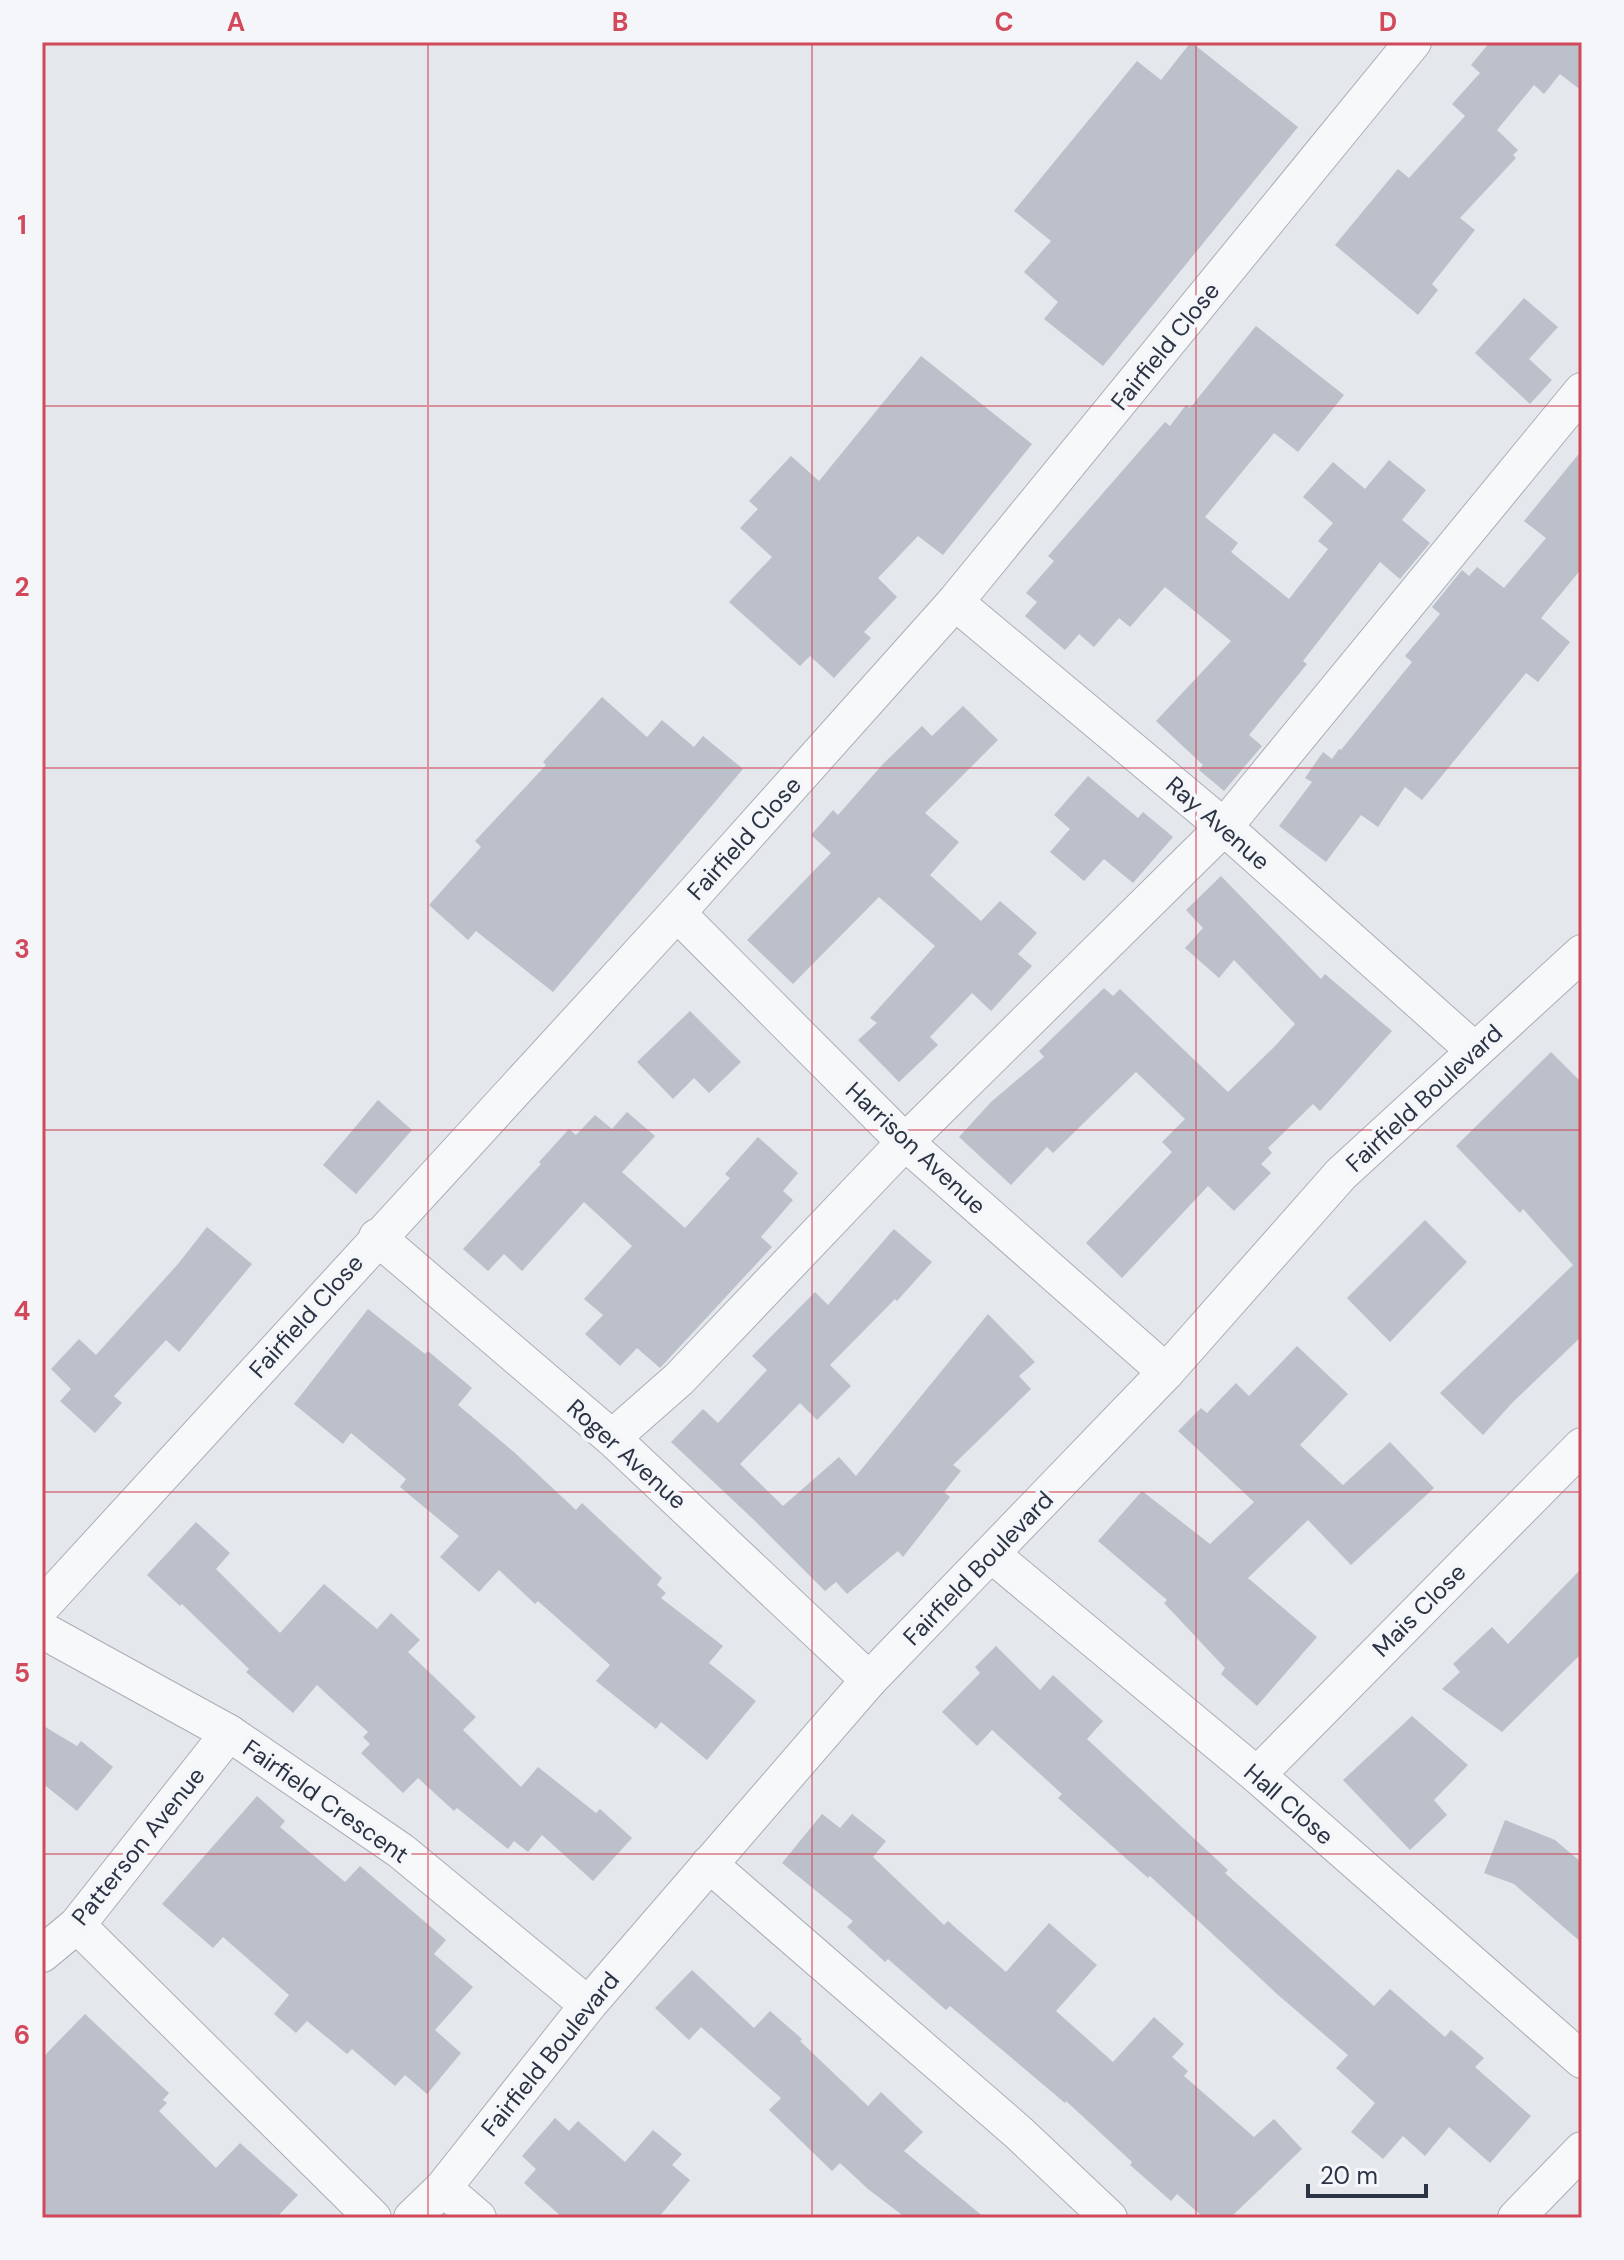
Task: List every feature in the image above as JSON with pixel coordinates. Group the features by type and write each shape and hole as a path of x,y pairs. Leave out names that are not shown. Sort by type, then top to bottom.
{"street":[{"name":"Fairfield Close","path":"42,1606 677,913 955,602 1413,42"},
{"path":"612,1438 679,1379 905,1142 1224,827 1582,391"},
{"name":"Ray Avenue","path":"955,602 1224,827 1475,1051"},
{"name":"Harrison Avenue","path":"677,913 905,1142 1166,1372"},
{"name":"Fairfield Boulevard","path":"412,2218 443,2188 588,2005 869,1680 1166,1372 1341,1174 1582,953"},
{"name":"Roger Avenue","path":"377,1237 612,1438 869,1680"},
{"name":"Mais Close","path":"1257,1775 1582,1446"},
{"name":"Hall Close","path":"991,1554 1257,1775 1582,2060"},
{"name":"Fairfield Crescent","path":"42,1630 229,1733 401,1851 588,2005"},
{"name":"Patterson Avenue","path":"42,1954 77,1925 229,1733"},
{"path":"709,1864 1019,2133 1109,2218"},
{"path":"77,1925 373,2218"},
{"path":"1516,2218 1582,2150"},
{"path":"443,2188 478,2218"}],"building":[{"path":"1191,42 1298,127 1103,366 1044,319 1058,302 1024,272 1051,241 1014,211 1137,61 1161,80"},
{"path":"1490,42 1582,42 1582,91 1560,74 1544,94 1534,85 1497,130 1518,150 1513,155 1516,158 1460,218 1475,230 1432,284 1438,290 1418,315 1335,245 1398,169 1409,178 1465,116 1452,104 1480,73 1471,65"},
{"path":"1524,298 1558,327 1529,359 1552,380 1530,404 1475,353"},
{"path":"1256,326 1344,395 1298,452 1274,433 1205,517 1238,543 1231,552 1289,599 1328,549 1318,541 1333,523 1303,497 1333,462 1365,489 1389,460 1426,490 1402,520 1430,543 1400,579 1380,562 1303,661 1307,664 1249,735 1262,746 1224,791 1199,770 1203,765 1156,721 1231,641 1165,587 1130,627 1119,618 1094,647 1079,634 1065,650 1025,616 1037,602 1026,593 1054,561 1048,556 1165,422 1170,426 1186,405 1190,408"},
{"path":"921,356 1032,444 943,555 918,536 878,578 897,597 864,632 871,638 834,678 810,656 800,666 729,602 772,557 740,528 758,509 749,501 791,456 819,481"},
{"path":"1582,450 1582,568 1541,618 1570,642 1538,682 1526,673 1422,800 1405,787 1378,827 1361,815 1326,862 1279,826 1312,782 1305,778 1323,752 1332,759 1341,750 1412,662 1405,656 1440,614 1432,607 1462,570 1469,576 1477,567 1504,588 1546,538 1524,521"},
{"path":"602,697 647,737 662,720 694,747 703,736 743,769 553,992 476,931 468,940 429,905 481,847 475,841 546,765 543,762"},
{"path":"963,706 998,740 925,813 959,842 930,875 981,921 1000,901 1037,933 1018,954 1032,966 991,1011 972,993 930,1037 938,1045 899,1082 858,1040 877,1023 870,1018 935,946 879,897 793,984 747,940 831,853 811,835 833,810 838,815 922,726 932,736"},
{"path":"1088,776 1138,818 1143,812 1173,837 1133,883 1104,859 1084,881 1050,852 1070,829 1054,815"},
{"path":"1221,876 1321,979 1325,974 1392,1031 1320,1111 1313,1104 1268,1148 1272,1153 1261,1164 1271,1173 1234,1211 1208,1186 1122,1278 1086,1243 1172,1152 1162,1142 1185,1119 1136,1072 1053,1153 1047,1147 1011,1185 959,1137 991,1102 1044,1057 1039,1051 1104,988 1113,996 1120,989 1228,1092 1275,1046 1295,1024 1234,960 1219,978 1185,948 1203,928 1186,910"},
{"path":"690,1011 741,1062 709,1093 694,1078 673,1099 637,1062"},
{"path":"1551,1052 1582,1083 1582,1336 1483,1435 1440,1393 1573,1265 1523,1209 1520,1213 1456,1146"},
{"path":"378,1100 412,1130 356,1194 323,1165"},
{"path":"627,1112 655,1136 622,1172 685,1228 730,1178 725,1174 758,1137 798,1173 783,1191 793,1200 761,1237 772,1247 660,1368 637,1348 620,1366 585,1334 603,1315 584,1299 632,1246 584,1202 522,1271 504,1254 488,1271 463,1249 569,1129 576,1135 595,1115 612,1129"},
{"path":"1425,1220 1467,1262 1390,1342 1347,1298"},
{"path":"207,1227 252,1264 179,1352 166,1340 114,1396 122,1403 95,1433 60,1401 71,1389 51,1369 79,1339 96,1355"},
{"path":"894,1229 932,1262 897,1301 895,1299 830,1365 851,1386 817,1420 800,1403 740,1464 783,1506 839,1457 856,1476 988,1314 1035,1362 1019,1376 1031,1389 953,1465 961,1471 944,1492 950,1497 903,1557 898,1551 847,1594 836,1582 825,1591 671,1442 703,1409 718,1423 767,1370 752,1356 815,1292 828,1305"},
{"path":"368,1309 425,1354 428,1351 472,1388 458,1405 576,1510 582,1503 662,1578 657,1585 666,1593 661,1598 723,1646 709,1663 756,1701 707,1760 661,1722 656,1729 596,1681 610,1665 538,1601 535,1604 499,1570 479,1592 440,1557 459,1536 400,1487 406,1479 351,1433 343,1444 294,1404"},
{"path":"1297,1346 1348,1394 1300,1445 1343,1485 1390,1442 1434,1488 1351,1565 1308,1520 1248,1578 1317,1637 1257,1706 1221,1674 1225,1668 1164,1603 1167,1600 1098,1541 1142,1491 1210,1544 1254,1502 1178,1431 1201,1408 1207,1413 1236,1383 1249,1396"},
{"path":"196,1522 230,1553 216,1569 280,1633 324,1584 377,1629 391,1613 420,1640 408,1652 476,1717 463,1730 521,1787 538,1767 596,1813 600,1809 632,1838 593,1881 542,1835 528,1852 514,1841 508,1849 457,1808 454,1811 418,1778 403,1793 361,1753 370,1744 363,1737 368,1732 317,1685 293,1713 246,1672 249,1669 182,1604 180,1606 147,1575"},
{"path":"1582,1568 1582,1653 1502,1732 1442,1689 1460,1672 1453,1664 1492,1627 1508,1644"},
{"path":"996,1646 1040,1690 1053,1675 1103,1721 1087,1739 1228,1870 1225,1873 1374,2006 1390,1989 1445,2037 1451,2030 1484,2058 1475,2067 1531,2116 1490,2163 1449,2127 1425,2156 1403,2136 1383,2159 1351,2132 1375,2103 1336,2068 1348,2055 1150,1876 1148,1878 1058,1798 1062,1794 992,1730 977,1746 942,1712 980,1673 975,1667"},
{"path":"1412,1716 1468,1765 1434,1800 1447,1815 1410,1850 1343,1780"},
{"path":"42,1725 77,1746 81,1741 113,1767 77,1811 42,1783"},
{"path":"257,1796 285,1821 280,1827 345,1882 360,1866 446,1940 434,1954 473,1987 435,2030 461,2053 427,2094 405,2075 395,2086 352,2049 347,2054 307,2021 296,2033 274,2014 289,1995 223,1937 213,1948 162,1904"},
{"path":"822,1814 840,1828 852,1814 886,1841 873,1857 944,1925 948,1921 1006,1972 1049,1923 1097,1965 1056,2011 1113,2062 1154,2017 1184,2044 1172,2057 1188,2071 1184,2076 1254,2137 1274,2119 1302,2149 1230,2218 1204,2218 1177,2194 1171,2201 1066,2101 950,2006 946,2010 888,1959 885,1962 847,1927 853,1921 782,1863"},
{"path":"1505,1820 1555,1840 1582,1863 1582,1943 1514,1884 1484,1873"},
{"path":"692,1970 754,2028 770,2011 868,2106 881,2092 923,2132 904,2151 985,2218 906,2218 840,2163 832,2171 769,2110 781,2098 701,2027 689,2040 655,2008"},
{"path":"85,2014 169,2093 163,2100 167,2103 159,2111 216,2168 240,2143 298,2195 276,2218 42,2218 42,2058"},
{"path":"555,2118 569,2131 578,2121 625,2162 653,2130 682,2154 672,2165 690,2180 658,2218 563,2218 524,2183 536,2169 522,2156"}]}
